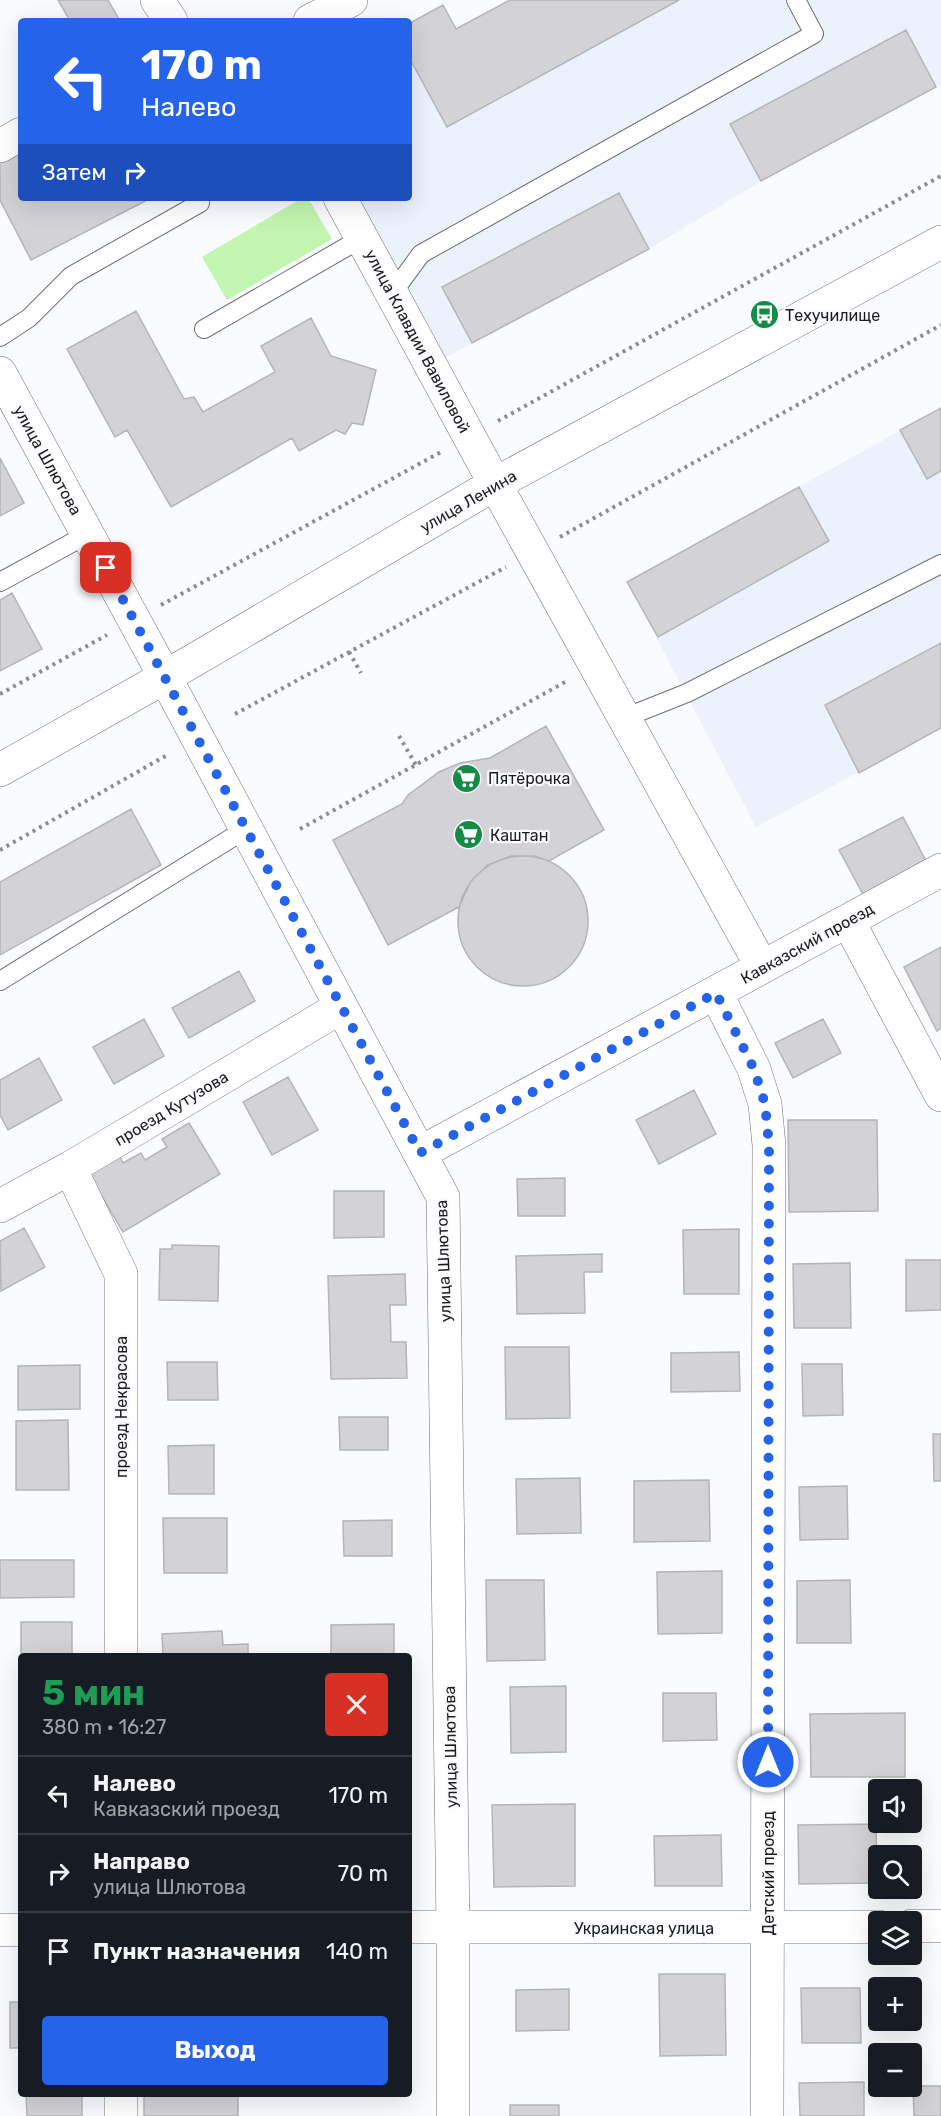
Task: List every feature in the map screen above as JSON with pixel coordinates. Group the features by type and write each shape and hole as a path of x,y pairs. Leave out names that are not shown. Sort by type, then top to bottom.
{"street":[{"path":"157,0 169,18"},
{"path":"315,18 341,2"},
{"path":"0,146 18,136"},
{"name":"улица Клавдии Вавиловой","path":"342,201 762,967"},
{"name":"улица Ленина","path":"0,770 165,677 495,484 941,242"},
{"name":"улица Шлютова","path":"1,378 88,534 443,1197 453,1927 453,2116"},
{"name":"Кавказский проезд","path":"420,1153 941,870"},
{"path":"848,921 941,1095"},
{"name":"Детский проезд","path":"716,993 754,1069 765,1104 769,1145 767,2116"},
{"name":"проезд Кутузова","path":"0,1206 70,1168 341,1007"},
{"name":"проезд Некрасова","path":"70,1168 121,1274 121,1653"},
{"path":"922,1926 941,1926"},
{"name":"Украинская улица","path":"412,1927 868,1927"},
{"path":"0,1930 18,1930"},
{"path":"120,2116 121,2097"}],"lane":[{"path":"390,289 399,284 422,254 814,34 795,0"},
{"path":"0,337 29,318 71,276 200,203 199,201"},
{"path":"204,329 362,238"},
{"path":"0,582 88,534"},
{"path":"624,718 687,693 941,564"},
{"path":"0,981 246,829"}],"path":[{"path":"0,694 941,176"},
{"path":"235,714 533,552 941,325"},
{"path":"349,652 361,673"},
{"path":"300,829 595,666"},
{"path":"399,736 416,765"},
{"path":"0,850 169,754"}],"shaded area":[{"path":"510,0 941,0 941,84 761,181 649,249 441,360 355,201 412,201 412,22 443,5 457,29"},
{"path":"941,408 941,728 756,827 627,582"}],"green space":[{"path":"297,201 310,201 332,239 227,300 202,257"}],"building":[{"path":"58,0 108,0 118,18 68,18"},
{"path":"510,0 679,0 447,127 412,63 412,22 443,5 456,29"},
{"path":"906,30 936,87 761,181 730,124"},
{"path":"18,150 18,201 145,201 31,260 0,200 0,159"},
{"path":"619,193 649,249 472,343 442,287"},
{"path":"136,311 184,399 194,397 203,412 275,372 261,346 311,318 331,356 376,370 363,425 352,423 345,434 336,430 299,451 292,438 171,507 127,430 115,437 67,349"},
{"path":"941,408 941,471 927,479 900,430"},
{"path":"0,458 24,503 0,516"},
{"path":"799,487 829,541 658,637 627,582"},
{"path":"12,593 42,649 0,671 0,600"},
{"path":"941,643 941,728 859,773 825,705"},
{"name":"Каштан","path":"546,726 604,830 549,861 535,856 511,856 488,865 471,881 459,907 388,945 333,840 402,804 408,795 439,772 460,763 490,758"},
{"path":"131,809 161,865 0,955 0,882"},
{"path":"903,817 927,863 864,896 839,850"},
{"path":"523,856 548,861 569,875 583,896 588,921 583,946 569,967 548,981 523,986 498,981 477,967 463,946 458,921 463,896 477,875 498,861"},
{"path":"941,947 941,1028 937,1031 904,967"},
{"path":"239,971 255,1001 189,1038 172,1008"},
{"path":"144,1019 164,1056 114,1084 93,1047"},
{"path":"823,1019 841,1053 793,1078 775,1043"},
{"path":"39,1058 62,1100 8,1130 0,1115 0,1080"},
{"path":"288,1077 318,1130 272,1155 243,1102"},
{"path":"694,1090 716,1134 659,1164 636,1120"},
{"path":"788,1120 877,1120 878,1211 789,1212"},
{"path":"189,1123 220,1174 123,1232 88,1173 119,1155 123,1163 141,1153 145,1160 167,1147 162,1139"},
{"path":"565,1178 565,1216 518,1216 517,1179"},
{"path":"334,1191 384,1191 384,1237 334,1238"},
{"path":"24,1228 45,1267 1,1291 0,1241"},
{"path":"739,1229 739,1294 684,1294 683,1230"},
{"path":"172,1245 219,1246 218,1301 159,1300 160,1249 172,1249"},
{"path":"602,1254 602,1272 584,1272 585,1313 517,1314 516,1256"},
{"path":"906,1260 941,1260 941,1310 906,1311"},
{"path":"850,1263 851,1328 794,1328 793,1264"},
{"path":"405,1274 406,1305 390,1305 391,1342 406,1342 407,1378 331,1379 328,1276"},
{"path":"505,1347 569,1347 570,1418 506,1419"},
{"path":"739,1352 740,1391 671,1392 671,1353"},
{"path":"167,1362 217,1362 218,1400 168,1400"},
{"path":"802,1364 842,1364 843,1415 803,1416"},
{"path":"80,1365 80,1409 18,1410 18,1366"},
{"path":"339,1417 388,1417 388,1450 340,1450"},
{"path":"68,1420 69,1490 16,1490 16,1421"},
{"path":"933,1434 941,1434 941,1481 934,1481"},
{"path":"214,1445 214,1494 169,1494 168,1446"},
{"path":"580,1478 581,1533 517,1534 516,1479"},
{"path":"709,1480 710,1541 634,1542 634,1481"},
{"path":"847,1486 848,1539 800,1540 799,1487"},
{"path":"163,1518 227,1518 227,1573 164,1573"},
{"path":"392,1520 392,1556 344,1556 343,1521"},
{"path":"0,1560 74,1560 74,1597 0,1598"},
{"path":"722,1571 722,1633 658,1634 657,1572"},
{"path":"486,1580 544,1580 545,1660 487,1661"},
{"path":"850,1580 851,1643 797,1643 797,1581"},
{"path":"21,1622 72,1622 72,1653 21,1653"},
{"path":"394,1624 394,1653 331,1653 331,1625"},
{"path":"222,1631 223,1645 248,1644 248,1653 163,1653 162,1634"},
{"path":"566,1686 566,1752 511,1753 510,1687"},
{"path":"663,1693 716,1693 717,1740 663,1741"},
{"path":"905,1713 905,1777 811,1777 810,1714"},
{"path":"575,1804 575,1886 494,1887 492,1805"},
{"path":"868,1824 868,1833 876,1833 876,1845 868,1845 868,1883 799,1884 798,1825"},
{"path":"721,1835 722,1886 655,1886 654,1836"},
{"path":"659,1974 725,1974 726,2055 660,2056"},
{"path":"801,1988 860,1988 861,2043 802,2043"},
{"path":"569,1989 569,2030 516,2031 516,1990"},
{"path":"10,2002 18,2002 18,2048 10,2048"},
{"path":"864,2082 864,2116 800,2116 799,2083"},
{"path":"922,2086 941,2086 941,2116 914,2116 913,2097 922,2097"},
{"path":"26,2097 82,2097 82,2116 27,2116"},
{"path":"144,2097 238,2097 238,2116 144,2116"},
{"path":"510,2105 559,2105 559,2116 510,2116"}],"place":[{"name":"Техучилище","path":"764,315"},
{"name":"Пятёрочка","path":"467,778"},
{"name":"Каштан","path":"469,835"}],"route":[{"path":"106,568 420,1153 716,993 754,1069 765,1104 769,1145 768,1762"}]}
